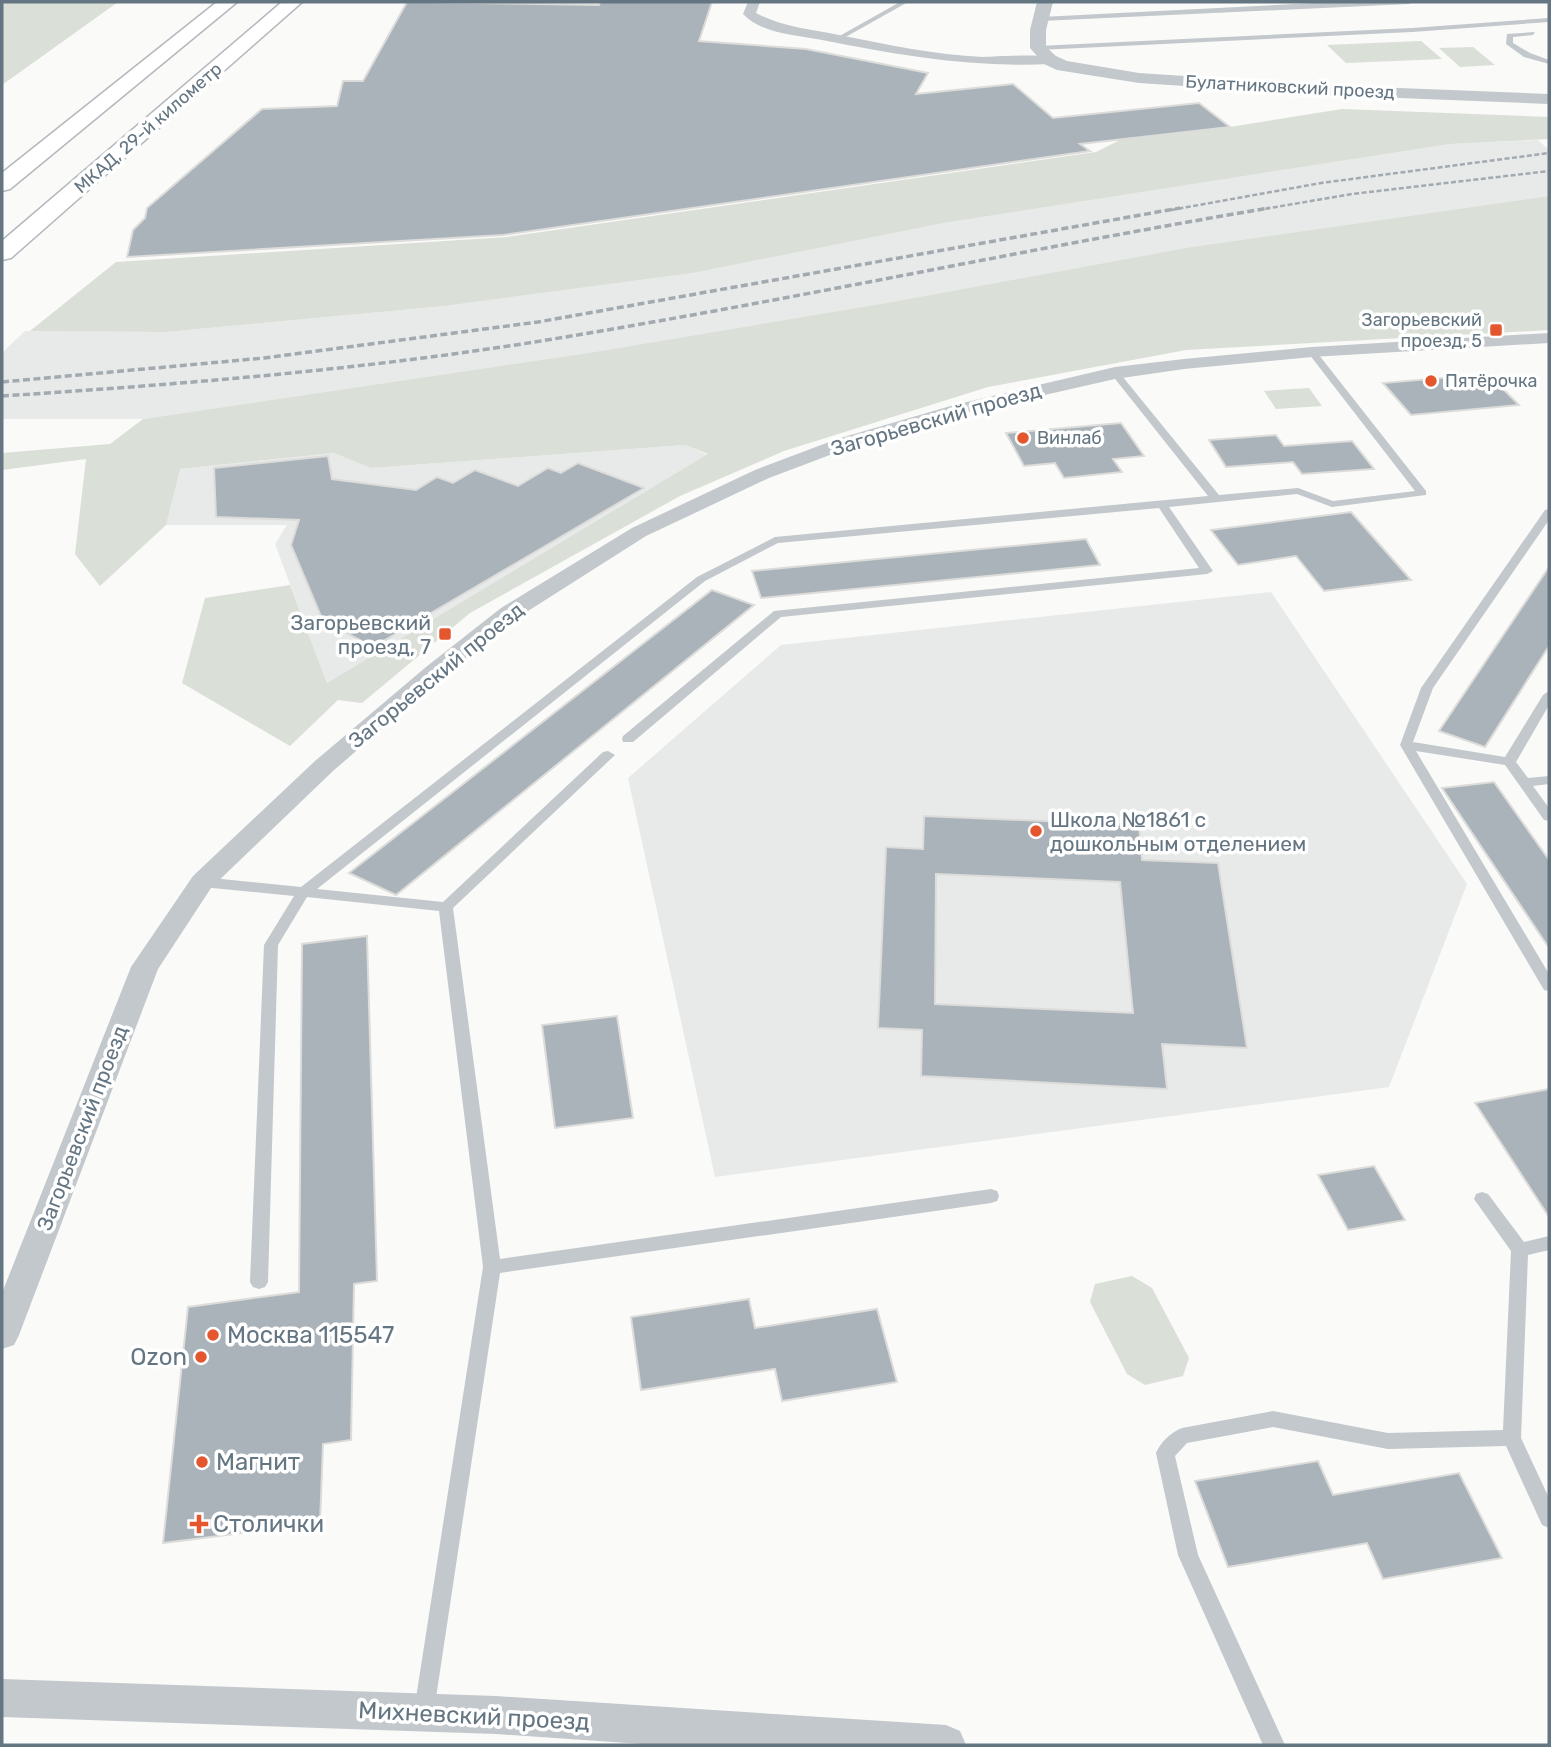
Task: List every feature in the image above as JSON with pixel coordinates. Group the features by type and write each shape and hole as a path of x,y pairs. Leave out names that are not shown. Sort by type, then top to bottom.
{"highway":[{"path":"2,184 228,2"},
{"name":"МКАД, 29-й километр","path":"2,253 293,2"}],"street":[{"name":"Булатниковский проезд","path":"754,2 749,14 771,26 985,62 1038,57 1093,72 1139,78 1324,90 1549,99"},
{"path":"1038,57 1045,2"},
{"name":"Загорьевский проезд","path":"2,1335 145,967 202,882 324,766 433,672 509,613 639,532 761,474 844,443 961,409 1115,373 1312,352 1549,338"},
{"name":"Михневский проезд","path":"2,1698 496,1715 946,1745"}],"lane":[{"path":"840,38 905,2"},
{"path":"1041,19 1341,3 1409,2"},
{"path":"1038,57 1549,20"},
{"path":"1533,33 1509,35 1510,44 1527,55 1549,62"},
{"path":"259,1282 271,945 302,894 701,579 775,540 1298,491 1332,504 1422,493 1312,352"},
{"path":"1115,373 1216,499"},
{"path":"628,739 778,614 1206,571 1162,504"},
{"path":"1406,745 1427,688 1549,512"},
{"path":"1508,762 1549,695"},
{"path":"1406,745 1508,762 1549,817"},
{"path":"1406,745 1549,986"},
{"path":"202,882 446,907 608,755"},
{"path":"1524,783 1549,780"},
{"path":"424,1712 492,1266 446,907"},
{"path":"492,1266 991,1196"},
{"path":"1482,1199 1520,1250 1512,1438 1549,1519"},
{"path":"1520,1250 1549,1243"},
{"path":"1274,1745 1188,1555 1165,1453 1182,1436 1273,1419 1388,1441 1512,1438"}],"shaded area":[{"path":"2,2 118,2 2,85"},
{"path":"1421,41 1442,59 1346,63 1327,45"},
{"path":"1473,47 1495,65 1460,67 1439,48"},
{"path":"1342,109 1549,117 1549,139 1450,144 944,223 693,273 445,306 166,332 30,331 116,262 507,237 1096,152 1122,139 1230,127"},
{"path":"1538,140 1549,150 1549,196 1191,247 892,302 588,353 143,419 2,419 2,353 25,331 166,332 445,306 693,273 944,223 1450,144"},
{"path":"1549,196 1549,330 1186,350 988,387 784,451 680,496 470,613 362,703 338,700 290,746 182,683 205,598 290,585 327,683 708,454 685,445 371,468 334,453 180,469 166,525 100,586 75,554 86,459 2,470 2,453 110,444 143,419 588,353 892,302 1191,247"},
{"path":"1309,388 1322,406 1276,409 1264,391"},
{"path":"685,445 708,455 327,683 275,544 287,525 166,525 179,469 334,453 371,468"},
{"name":"Школа №1861 с дошкольным отделением","path":"1271,592 1467,884 1389,1087 715,1177 628,778 781,645"},
{"path":"1132,1276 1152,1288 1189,1358 1183,1376 1145,1385 1127,1374 1090,1302 1095,1284"}],"building":[{"path":"407,2 599,5 600,2 712,2 699,41 806,49 928,73 916,94 1013,84 1053,118 1199,103 1230,127 1080,144 1090,151 503,235 127,257 133,230 145,218 147,208 262,109 337,106 343,81 363,81"},
{"path":"1488,374 1519,405 1411,415 1383,383"},
{"path":"1121,423 1144,456 1113,459 1122,472 1064,478 1055,463 1024,466 1006,433"},
{"path":"1276,435 1284,446 1352,441 1374,469 1302,474 1293,462 1226,467 1209,440"},
{"path":"328,456 332,479 416,490 437,477 453,483 475,470 518,486 548,468 561,473 578,463 644,488 373,647 339,629 328,633 291,545 299,520 216,517 214,468"},
{"path":"1351,512 1411,580 1324,591 1296,556 1238,565 1211,530"},
{"path":"1086,539 1100,565 761,598 752,571"},
{"path":"1549,567 1549,646 1485,747 1439,731"},
{"path":"712,590 754,605 396,895 349,873"},
{"path":"1494,782 1549,860 1549,948 1442,788"},
{"path":"924,816 1139,825 1142,860 1218,863 1247,1048 1162,1044 1167,1089 921,1076 922,1030 878,1028 886,847 923,849","holes":["936,874 1120,882 1133,1013 935,1004"]},
{"path":"367,936 377,1281 354,1284 351,1440 323,1444 320,1523 163,1543 188,1307 299,1292 302,944"},
{"path":"617,1016 633,1118 555,1128 542,1025"},
{"path":"1549,1089 1549,1217 1475,1103"},
{"path":"1374,1166 1405,1220 1348,1230 1318,1175"},
{"path":"749,1299 755,1328 877,1309 897,1382 782,1401 775,1369 641,1390 631,1317"},
{"path":"1318,1461 1333,1495 1459,1473 1502,1558 1383,1579 1367,1543 1228,1567 1195,1481"}],"railway":[{"path":"1171,210 1321,183 1549,153"},
{"path":"1258,210 1352,194 1549,171"},
{"path":"2,382 264,358 538,322 1180,208"},
{"path":"2,396 278,374 485,350 732,308 1269,208"}],"place":[{"name":"Загорьевский проезд, 5","path":"1496,330"},
{"name":"Пятёрочка","path":"1431,381"},
{"name":"Винлаб","path":"1023,438"},
{"name":"Загорьевский проезд, 7","path":"445,634"},
{"name":"Школа №1861 с дошкольным отделением","path":"1036,831"},
{"name":"Москва 115547","path":"213,1335"},
{"name":"Ozon","path":"201,1357"},
{"name":"Магнит","path":"202,1462"},
{"name":"Столички","path":"199,1524"}]}
